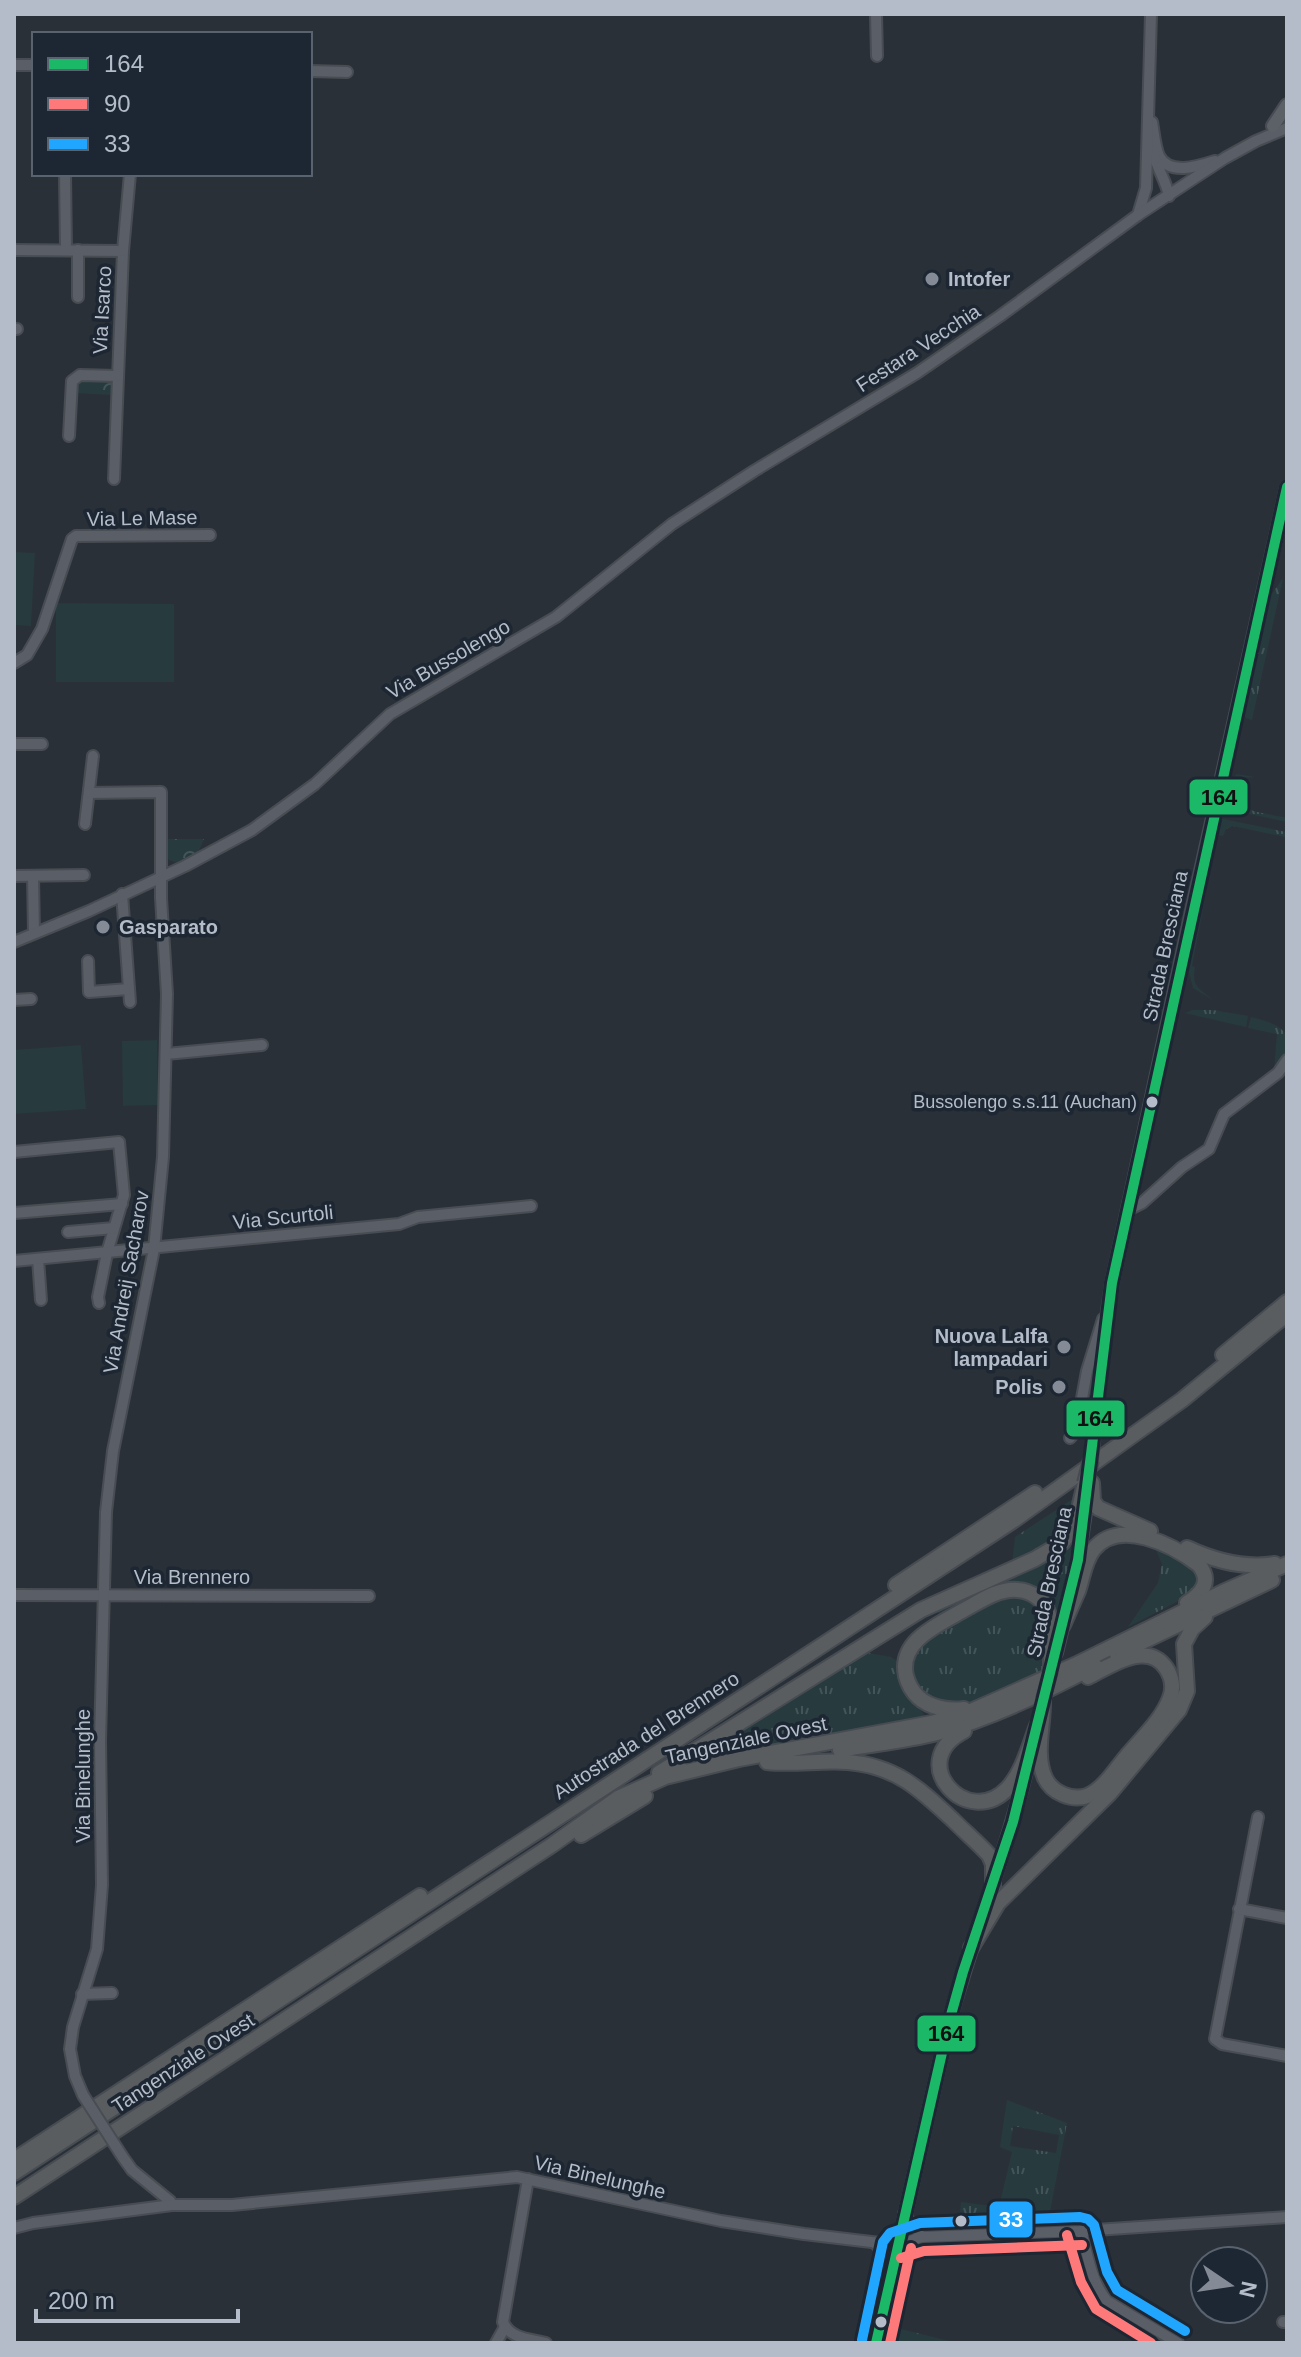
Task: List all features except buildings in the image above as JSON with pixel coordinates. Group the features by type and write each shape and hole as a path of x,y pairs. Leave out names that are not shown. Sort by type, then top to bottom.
{"highway":[{"name":"Autostrada del Brennero","path":"14,2160 1022,1502 1183,1389 1287,1302"},
{"name":"Autostrada del Brennero","path":"14,2173 1014,1520 1182,1400 1287,1314"},
{"path":"618,1798 921,1610 1057,1547 1075,1526 1089,1483 1091,1460"},
{"path":"1089,1483 1098,1508 1204,1556 1250,1566 1287,1563"},
{"path":"1063,1625 1091,1554 1112,1536 1128,1534 1147,1537 1190,1559 1204,1571 1205,1584 1197,1597 1075,1665"},
{"name":"Tangenziale Ovest","path":"14,2206 638,1799 701,1777 767,1762 932,1734 990,1715 1015,1704 1050,1670 1075,1665 1287,1563"},
{"name":"Tangenziale Ovest","path":"14,2197 552,1845 618,1798 665,1777 708,1765 932,1723 969,1712 1050,1670 1287,1574"},
{"path":"971,1948 998,1903 1101,1802 1179,1710 1187,1691 1184,1644 1192,1629 1205,1617 1268,1582"},
{"path":"1043,1699 1039,1728 1041,1760 1048,1783 1064,1795 1076,1798 1094,1792 1106,1782 1165,1708 1172,1688 1164,1666 1155,1658 1145,1656 1127,1658 1086,1678 1050,1670 967,1709 951,1710 931,1705 918,1697 907,1680 905,1665 912,1647 927,1631 987,1597 1013,1589 1030,1593 1045,1606 1051,1623 1050,1670"},
{"path":"1015,1704 948,1741 942,1749 939,1762 942,1777 951,1791 975,1802 1002,1794 1019,1772 1039,1728"},
{"path":"767,1762 849,1762 880,1768 910,1782 989,1855 993,1864 993,1887"}],"main road":[{"path":"1273,126 1287,105"},
{"name":"Strada Bresciana","path":"1091,1460 1109,1302 1287,487"},
{"name":"Strada Bresciana","path":"1043,1699 1078,1560 1089,1483"},
{"path":"876,2343 876,2322 892,2272 949,2022 993,1887 1039,1728"}],"street":[{"path":"876,14 877,56"},
{"path":"1138,215 1144,199 1146,169 1151,14"},
{"path":"312,71 347,72"},
{"path":"1149,109 1160,157 1168,165 1191,168 1225,158"},
{"path":"1146,169 1151,184 1160,193 1169,196 1167,184 1155,161 1149,109"},
{"name":"Festara Vecchia","path":"1256,141 1287,116"},
{"name":"Festara Vecchia","path":"754,471 917,373 1138,215 1225,158 1287,128"},
{"path":"65,176 66,250"},
{"path":"123,251 130,176"},
{"name":"Via Isarco","path":"14,250 123,251 114,479"},
{"path":"78,250 78,297"},
{"path":"69,436 74,377 117,376"},
{"name":"Via Bussolengo","path":"14,942 161,878 252,830 315,784 390,714 556,617 672,524 754,471"},
{"name":"Via Le Mase","path":"14,663 27,655 42,629 72,539 76,536 210,535"},
{"path":"14,744 42,744"},
{"path":"85,824 93,756"},
{"name":"Via Andreij Sacharov","path":"89,793 161,792 161,878 167,994 163,1157 154,1249 113,1451 106,1512 103,1594"},
{"path":"14,876 84,875"},
{"path":"33,876 34,933"},
{"path":"122,894 130,1002"},
{"path":"88,961 89,992 129,989"},
{"path":"14,1000 31,999"},
{"path":"166,1054 262,1045"},
{"path":"1128,1210 1142,1203 1182,1167 1209,1149 1224,1114 1276,1075 1287,1060"},
{"path":"14,1152 119,1142 124,1195 107,1253 99,1303"},
{"path":"14,1213 122,1204"},
{"name":"Via Scurtoli","path":"14,1261 399,1224 418,1217 531,1206"},
{"path":"68,1232 114,1228"},
{"path":"38,1259 41,1300"},
{"path":"1070,1438 1076,1431 1087,1371 1109,1302"},
{"name":"Via Binelunghe","path":"103,1594 100,1741 102,1885 97,1949 82,1994 70,2049 75,2076 83,2095 122,2156 132,2170 172,2205"},
{"name":"Via Brennero","path":"14,1595 369,1596"},
{"path":"1258,1817 1215,2039 1222,2044 1287,2056"},
{"path":"1239,1909 1287,1918"},
{"path":"82,1994 112,1993"},
{"name":"Via Binelunghe","path":"14,2228 172,2205 232,2205 517,2177 721,2221 897,2245"},
{"path":"496,2343 505,2327 503,2313 528,2179"},
{"path":"904,2213 922,2237"},
{"path":"897,2245 922,2237 1081,2231 1287,2217"},
{"path":"1081,2231 1099,2292 1107,2301 1178,2343"},
{"path":"875,2243 886,2256 892,2272"},
{"path":"867,2343 876,2322"},
{"path":"505,2327 516,2336 546,2343"}],"green space":[{"path":"80,379 109,380 113,384 112,395 76,393"},
{"path":"14,552 35,553 31,626 14,625"},
{"path":"1283,578 1252,720 1246,718 1243,711 1266,602"},
{"path":"56,603 174,604 174,682 56,682"},
{"path":"1237,774 1254,777 1233,782 1229,789 1234,802 1251,810 1287,818 1287,822 1231,810 1227,806 1223,819 1286,832 1287,849 1285,837 1233,826 1226,829 1223,836 1217,835 1192,966 1195,967 1194,979 1198,987 1213,1000 1193,988 1189,972 1218,817 1228,788"},
{"path":"167,839 204,839 198,853 178,863 167,856"},
{"path":"1193,1010 1248,1016 1246,1027 1185,1013"},
{"path":"1251,1017 1274,1024 1286,1035 1286,1050 1274,1072 1277,1034 1248,1028"},
{"path":"157,1040 158,1105 123,1106 122,1041"},
{"path":"81,1045 86,1109 14,1114 14,1050"},
{"path":"1079,1495 1070,1530 1012,1565 1015,1537"},
{"path":"1068,1544 1073,1547 1057,1618 1028,1587 941,1618 935,1606"},
{"path":"1154,1545 1199,1570 1196,1592 1128,1627 1158,1583 1162,1564"},
{"path":"1012,1591 1039,1602 1049,1643 1041,1678 968,1705 941,1703 917,1689 911,1678 914,1650 924,1637"},
{"path":"862,1652 891,1657 900,1663 902,1680 927,1720 716,1758 712,1747"},
{"path":"1007,2100 1067,2123 1047,2227 958,2231 961,2202 999,2207 1012,2152 1000,2147","holes":["1013,2126 1059,2135 1056,2153 1010,2146"]},
{"path":"889,2326 957,2343 885,2343"}],"transit line":[{"name":"164","path":"876,2343 949,2022 1013,1822 1078,1560 1112,1283 1287,487"},
{"name":"33","path":"862,2340 883,2242 890,2233 920,2223 1080,2217 1094,2225 1107,2272 1117,2290 1185,2331"},
{"name":"90","path":"1067,2235 1081,2282 1096,2309 1151,2343"},
{"name":"90","path":"901,2258 924,2251 1082,2245"},
{"name":"90","path":"890,2343 911,2248"}],"place":[{"name":"Intofer","path":"932,279"},
{"name":"Gasparato","path":"103,927"},
{"name":"Bussolengo s.s.11 (Auchan)","path":"1152,1102"},
{"name":"Nuova Lalfa lampadari","path":"1064,1347"},
{"name":"Polis","path":"1059,1387"}]}
